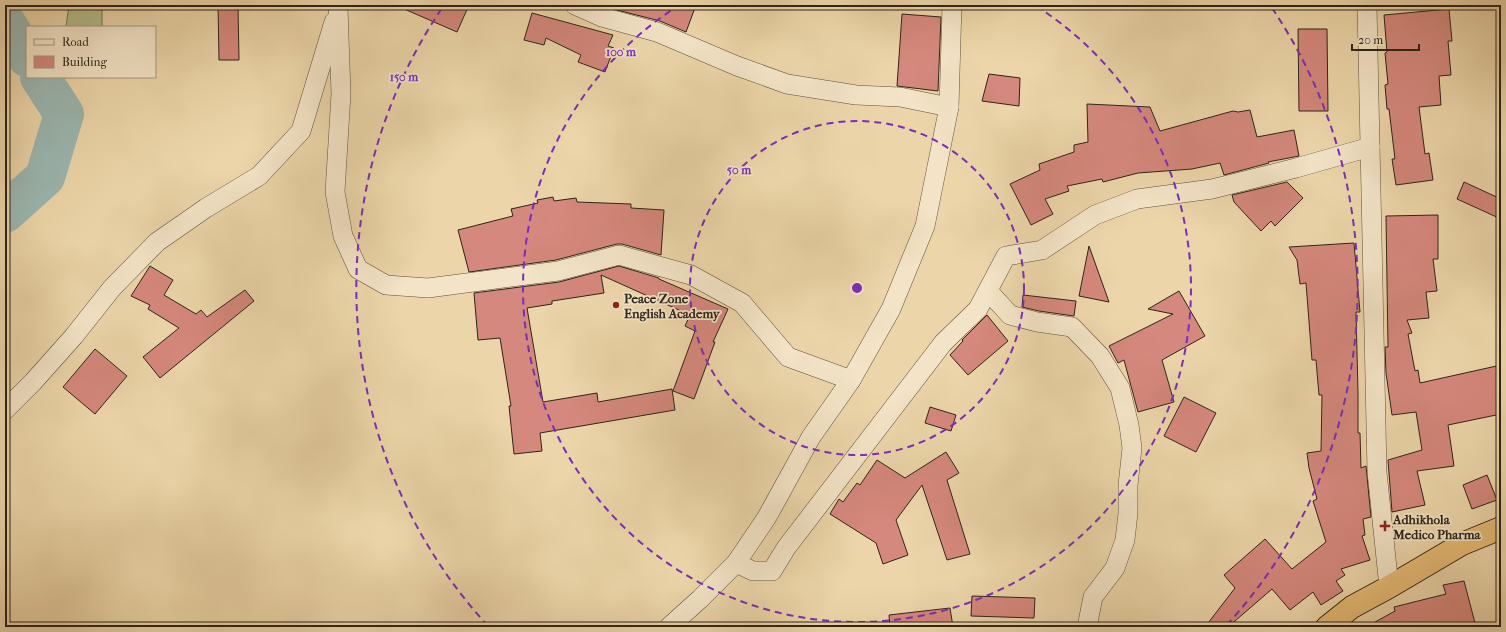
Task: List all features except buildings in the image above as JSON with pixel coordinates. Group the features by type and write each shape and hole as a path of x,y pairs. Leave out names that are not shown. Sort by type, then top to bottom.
{"highway":[{"path":"1327,627 1352,607 1462,544 1501,528"}],"street":[{"path":"575,5 602,16 657,32 737,66 787,84 856,95 900,97 949,108"},
{"path":"669,627 736,563 766,517 811,437 850,380 891,309 924,226 949,108 952,5"},
{"path":"1367,5 1377,472 1389,587"},
{"path":"339,6 341,94 335,192 343,236 358,269 386,285 428,288 558,271 619,255 691,275 742,302 788,357 850,380"},
{"path":"5,410 74,336 112,288 157,242 206,208 259,176 301,131 339,6"},
{"path":"736,563 753,571 772,571 786,548 944,343 978,309 1006,256 1042,250 1094,215 1137,198 1212,189 1296,168 1370,147"},
{"path":"988,291 1010,315 1037,322 1072,327 1100,356 1120,388 1129,425 1132,448 1128,484 1128,513 1125,540 1114,568 1092,597 1087,627"}],"green space":[{"path":"69,5 102,5 102,26 66,26"}],"waterway":[{"path":"5,22 26,55"},
{"path":"5,213 45,177 64,114 41,78"}],"place":[{"name":"Peace Zone English Academy","path":"616,305"},
{"name":"Adhikhola Medico Pharma","path":"1385,526"}]}
